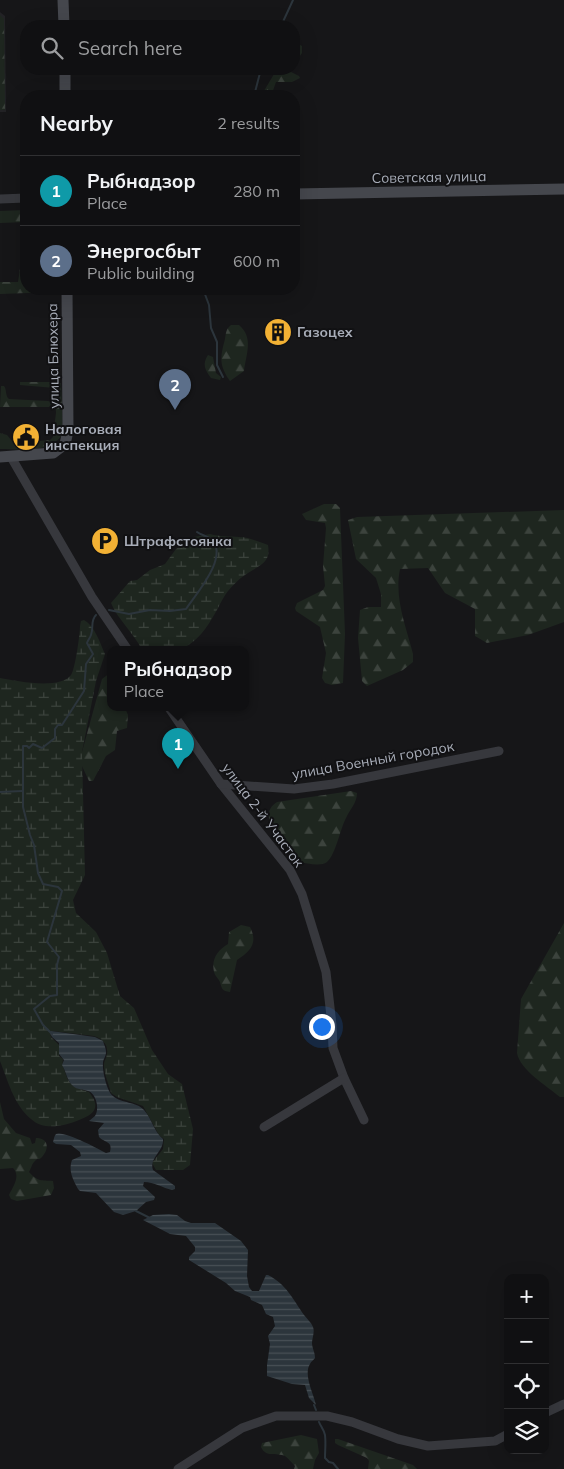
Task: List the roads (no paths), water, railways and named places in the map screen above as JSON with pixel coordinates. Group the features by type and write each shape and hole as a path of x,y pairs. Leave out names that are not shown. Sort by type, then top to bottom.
{"street":[{"path":"63,0 64,20"},
{"path":"65,75 65,90"},
{"name":"Советская улица","path":"300,194 564,190"},
{"path":"0,199 20,198"},
{"name":"улица Блюхера","path":"6,457 53,452 62,448 68,438 67,295"},
{"path":"6,457 92,597 125,646"},
{"name":"улица 2-й Участок","path":"171,711 221,784 290,870 302,894 326,972 333,1048 344,1078 364,1120"},
{"name":"улица Военный городок","path":"221,784 294,789 342,782 500,751"},
{"path":"264,1127 344,1078"},
{"path":"549,1411 564,1404"},
{"path":"178,1469 242,1428 276,1416 327,1416 352,1422 398,1439 428,1446 495,1441 504,1436"}],"waterway":[{"path":"284,20 293,0"},
{"path":"256,90 259,75"},
{"path":"205,295 209,305 211,328 217,342 217,365 223,377"},
{"path":"109,610 129,614 150,610 170,611 186,609 209,575 217,555 216,546 211,539 197,532"},
{"path":"52,1034 43,1025 34,1009 50,996 57,995 57,965 59,957 47,942 62,891 58,887 43,884 38,873 34,845 23,807 23,746 29,748 33,744 42,748 55,738 55,729 58,725 62,725 84,691 86,664 93,654 87,643 91,636 93,620 96,615"},
{"path":"0,792 22,791"},
{"path":"136,1211 150,1218"},
{"path":"314,1405 316,1410"},
{"path":"319,1422 325,1435 325,1458 338,1469"}],"place":[{"name":"Газоцех","path":"278,332"},
{"name":"Энергосбыт","path":"175,410"},
{"name":"Налоговая инспекция","path":"26,437"},
{"name":"Штрафстоянка","path":"105,541"},
{"name":"Рыбнадзор","path":"178,769"}]}
